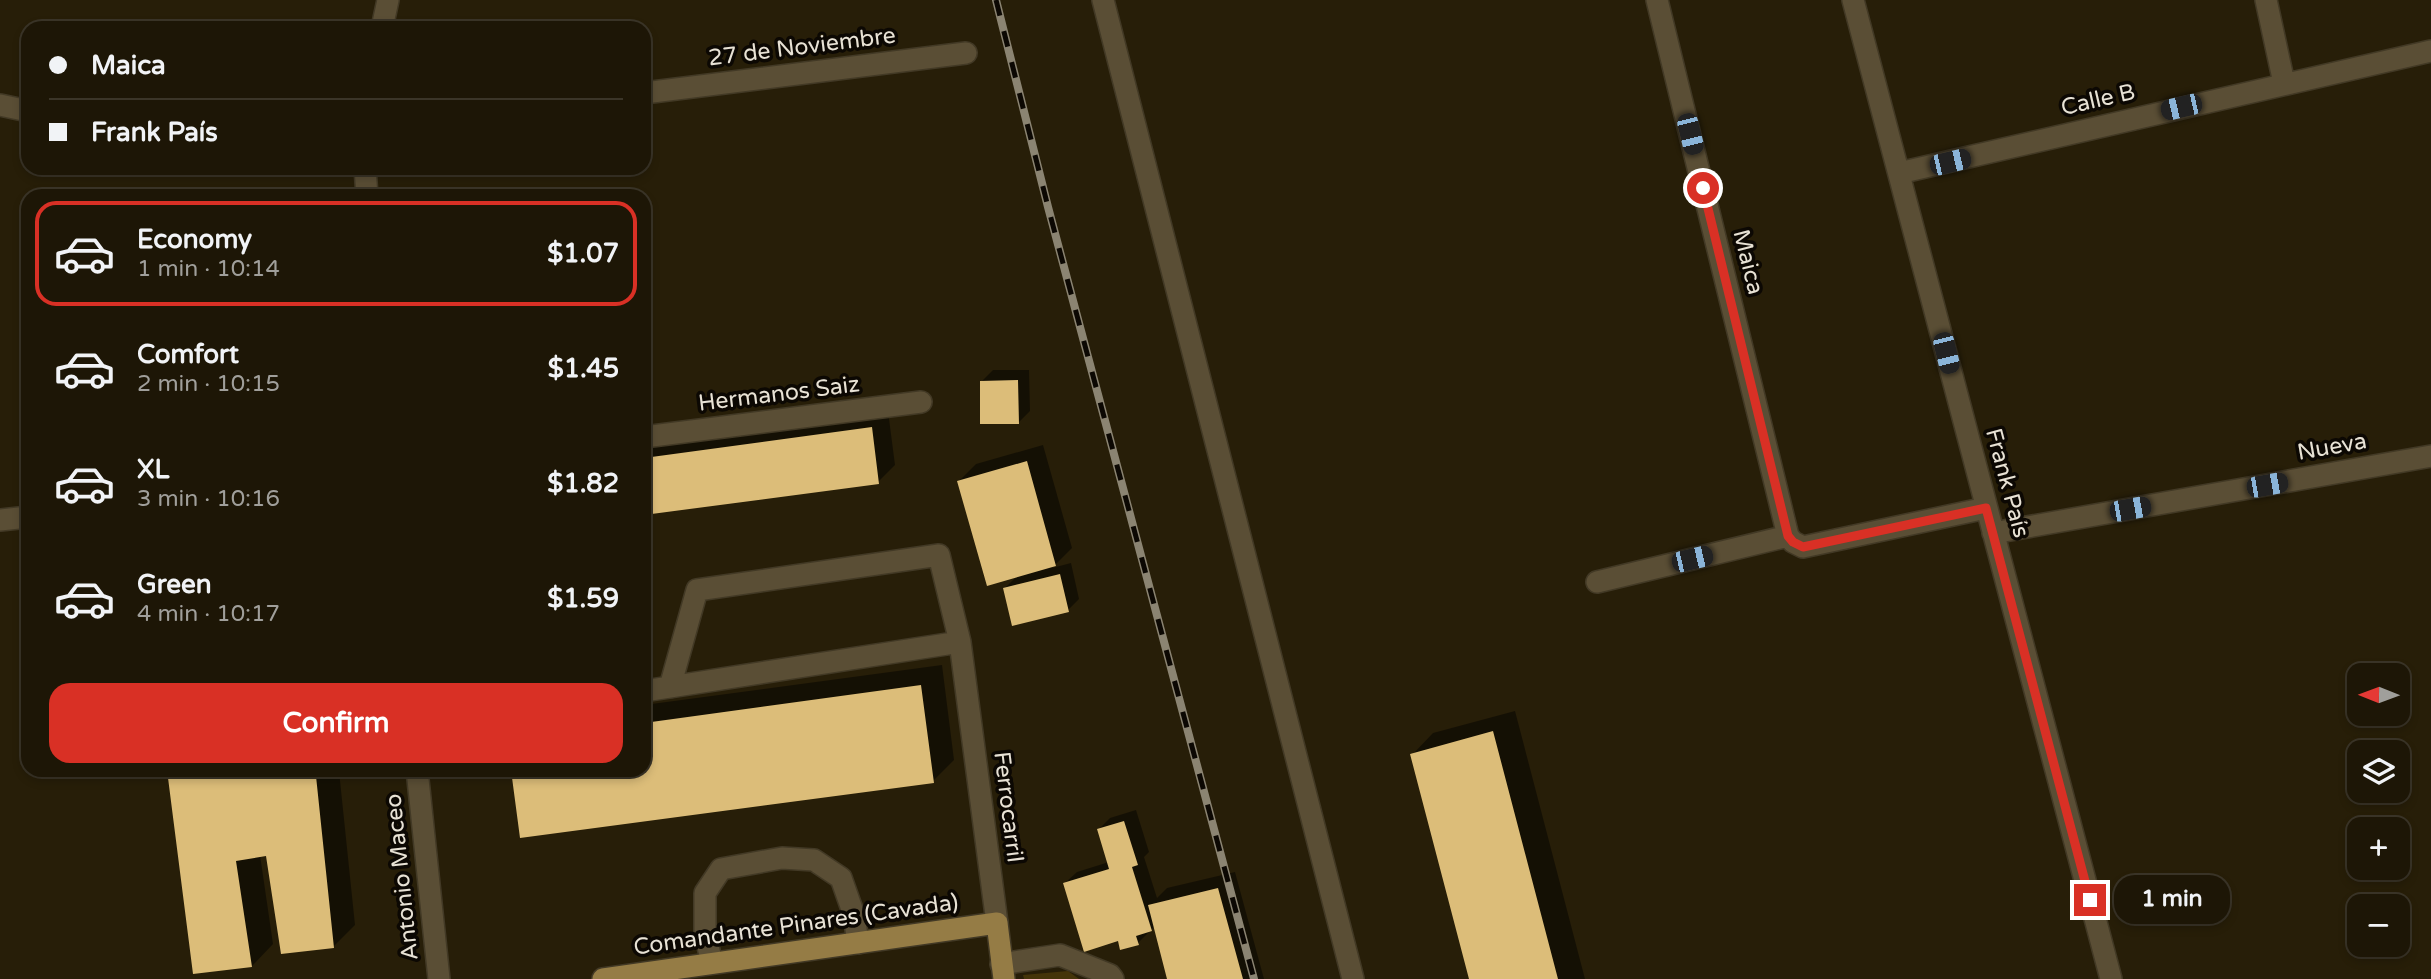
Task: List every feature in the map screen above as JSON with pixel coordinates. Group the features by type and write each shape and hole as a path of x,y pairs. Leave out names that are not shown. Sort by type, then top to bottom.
{"main road":[{"name":"Comandante Pinares (Cavada)","path":"603,979 997,923"},
{"name":"Ferrocarril","path":"997,923 1003,971"}],"street":[{"path":"384,21 388,0"},
{"path":"1103,0 1353,979"},
{"name":"Maica","path":"1657,0 1788,536"},
{"name":"Frank País","path":"1853,0 2111,979"},
{"path":"2266,0 2284,83"},
{"name":"Calle B","path":"1899,173 2431,51"},
{"name":"27 de Noviembre","path":"651,92 966,53"},
{"path":"0,105 21,110"},
{"name":"Hermanos Saiz","path":"651,436 921,402"},
{"name":"Nueva","path":"1993,533 2431,456"},
{"path":"1597,582 1788,536 1803,547 1986,508"},
{"path":"0,520 21,518"},
{"name":"Ferrocarril","path":"670,687 696,590 939,555 960,642 997,923"},
{"path":"651,690 960,642"},
{"name":"Antonio Maceo","path":"418,777 439,979"},
{"path":"712,963 705,934 705,893 721,869 782,858 814,860 841,878 853,915 858,943"},
{"path":"1003,971 1060,955 1110,975 1113,979"}],"shaded area":[{"path":"1068,971 1079,979 1024,979 1023,975"}],"building":[{"path":"1018,380 1019,424 980,424 980,381"},
{"path":"872,427 879,484 651,514 651,457"},
{"path":"1027,461 1056,566 987,586 957,481"},
{"path":"1060,574 1069,612 1012,626 1003,588"},
{"path":"921,685 934,783 520,838 512,777 651,777 651,722"},
{"path":"1493,731 1558,979 1469,979 1410,754"},
{"path":"168,777 316,777 334,948 281,954 266,856 236,861 252,967 193,974"},
{"path":"1124,821 1138,865 1132,867 1152,931 1136,936 1139,945 1120,950 1118,941 1084,952 1063,883 1109,869 1097,829"},
{"path":"1218,888 1243,979 1167,979 1148,905"}],"railway":[{"path":"996,0 1048,207 1254,979"}],"route":[{"path":"1703,188 1788,536 1793,542 1803,547 1986,508 2090,900"}]}
